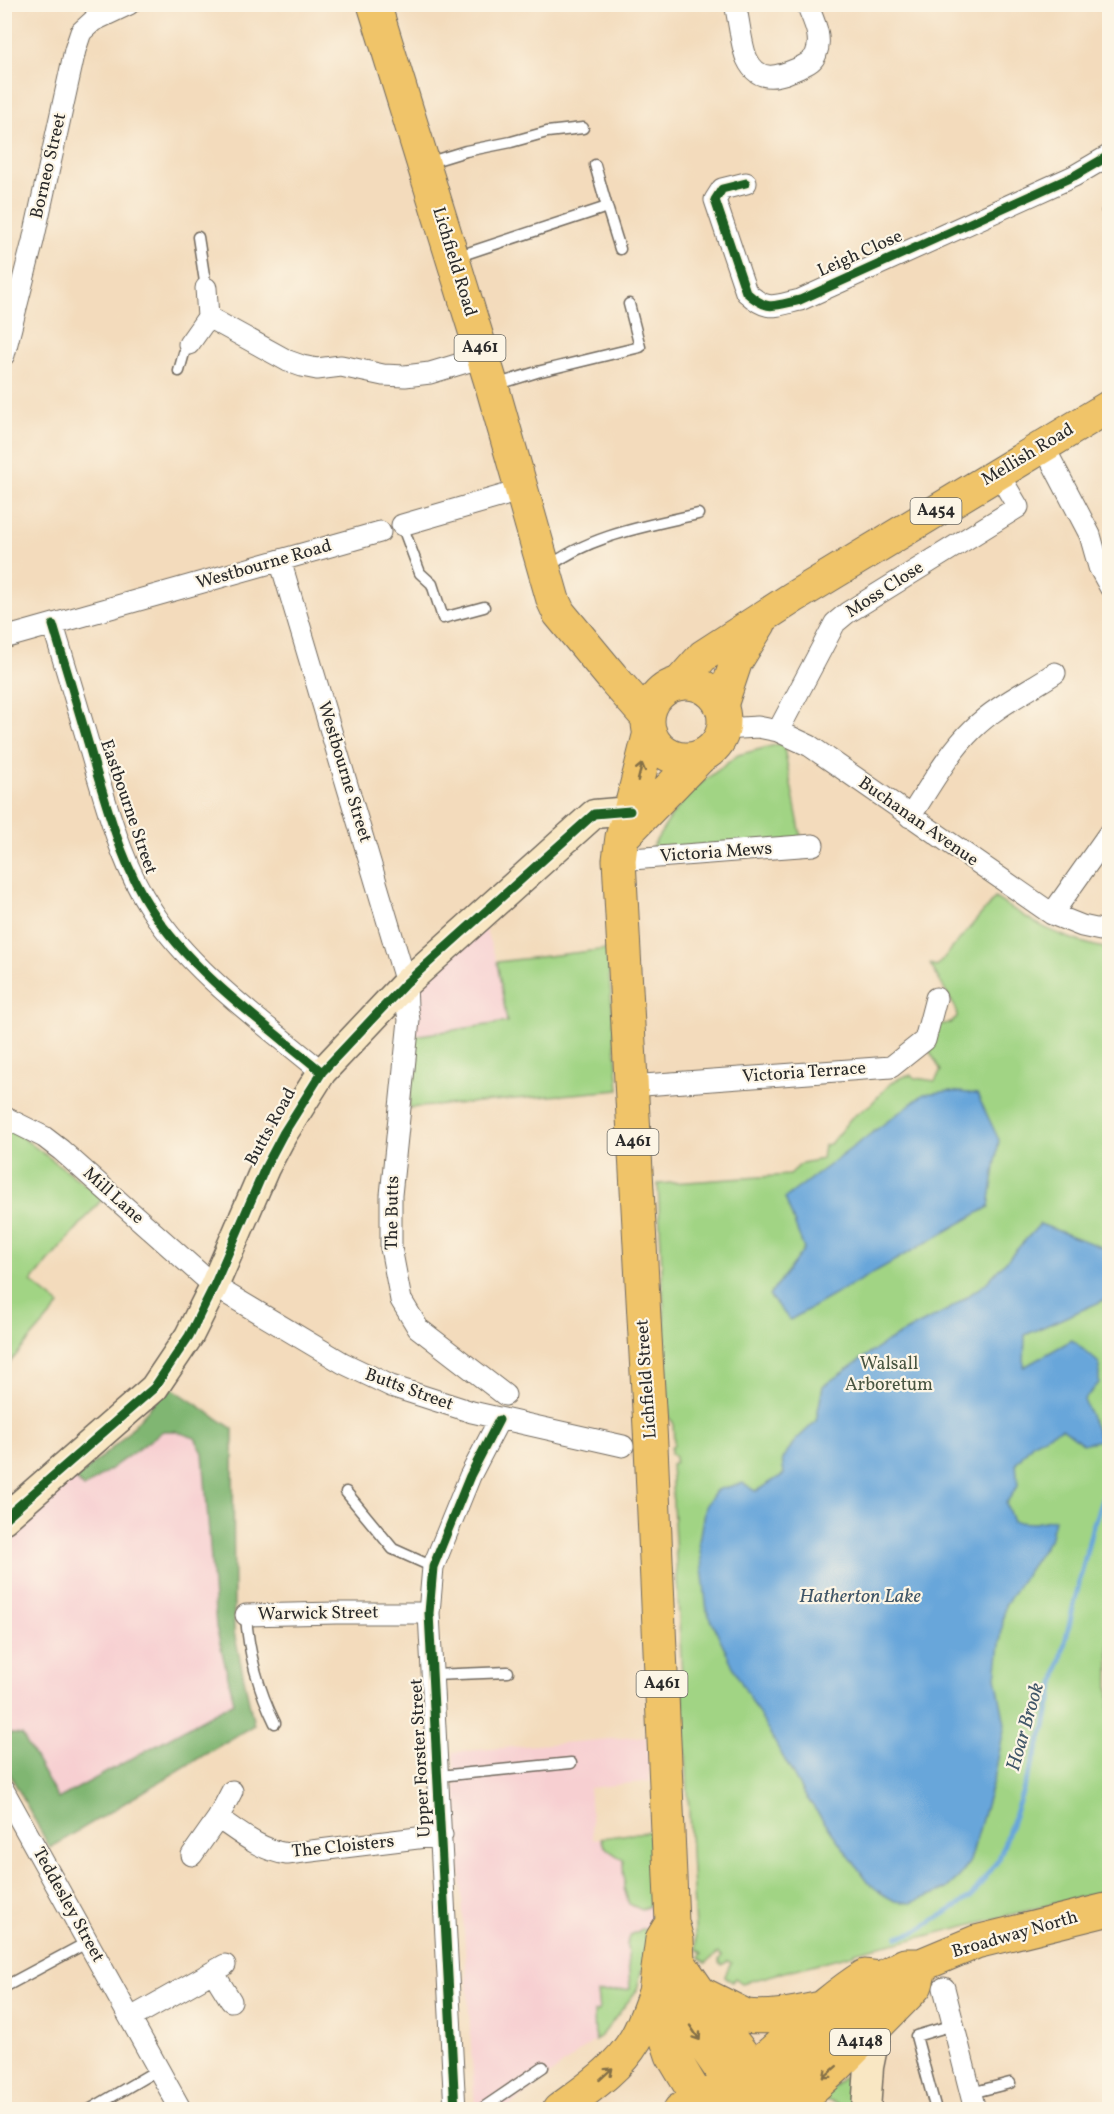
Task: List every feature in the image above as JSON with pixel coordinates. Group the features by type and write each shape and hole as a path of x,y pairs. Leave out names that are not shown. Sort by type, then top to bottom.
{"highway":[{"name":"Lichfield Road","path":"374,4 559,613 612,677 660,706"},
{"path":"624,836 701,756 714,747 722,718 716,698 706,689 691,684 660,706 659,748 669,755 688,759 701,756"},
{"name":"Lichfield Street","path":"660,706 624,836 630,1086 651,1446 672,1922 677,1940 678,1960 700,1994 739,2102"},
{"name":"Broadway North","path":"739,2102 769,2054 821,2008 865,1976 881,1978 905,1965 921,1965 976,1942 1110,1909"},
{"name":"Lichfield Street","path":"672,1922 662,1939 655,1992 665,2037 672,2055 739,2102"},
{"path":"678,1960 673,1982 673,1996 739,2102"},
{"name":"A4148","path":"739,2102 809,2091 836,2067 916,1985 921,1965"},
{"name":"A4148","path":"739,2102 801,2061 875,1993 881,1978"},
{"path":"559,2109 595,2083 623,2057 642,2029 655,1992"},
{"path":"700,1994 746,2016 783,2015 821,2008"}],"main road":[{"name":"Mellish Road","path":"660,706 703,656 1043,445 1110,406"},
{"name":"Mellish Road","path":"722,718 736,662 763,617"}],"street":[{"name":"Borneo Street","path":"4,355 81,32 92,13 129,4"},
{"path":"735,4 747,60 767,77 778,77 812,62 817,53 818,32 807,4"},
{"name":"Leigh Close","path":"746,183 722,189 715,200 746,292 757,302 770,307 810,295 1074,176 1110,155"},
{"path":"189,344 208,317 206,288"},
{"path":"208,317 288,361 317,369 341,366 383,375 405,376 487,371"},
{"path":"1043,445 1090,535 1100,567 1110,587"},
{"name":"Moss Close","path":"778,731 836,623 847,613 1018,507 1005,485"},
{"path":"402,525 523,490"},
{"name":"Westbourne Road","path":"4,638 380,532"},
{"name":"Westbourne Street","path":"280,560 406,983"},
{"name":"Eastbourne Street","path":"53,625 114,828 132,877 151,910 172,937 213,980 322,1072"},
{"path":"910,816 972,730 984,719 1055,673"},
{"name":"Buchanan Avenue","path":"722,718 778,731 810,746 1052,914 1082,926 1110,932"},
{"name":"Butts Road","path":"4,1519 154,1388 189,1336 214,1286 265,1168 283,1134 322,1072 406,983 594,814 624,836"},
{"path":"1052,914 1110,832"},
{"name":"Victoria Mews","path":"624,836 813,845"},
{"name":"The Butts","path":"406,983 409,1020 391,1195 391,1248 401,1300 418,1328 505,1395"},
{"name":"Victoria Terrace","path":"630,1086 891,1067 925,1040 936,998"},
{"name":"Mill Lane","path":"4,1117 44,1137 61,1150 214,1286"},
{"name":"Butts Street","path":"214,1286 342,1363 391,1386 499,1420 623,1446"},
{"name":"Upper Forster Street","path":"455,2109 429,1613 433,1567 466,1485 499,1420"},
{"name":"Warwick Street","path":"246,1616 336,1612 429,1613"},
{"name":"Teddesley Street","path":"4,1791 10,1814 88,1942 181,2109"},
{"path":"192,1855 218,1818 232,1791"},
{"name":"The Cloisters","path":"218,1818 254,1843 273,1852 287,1854 442,1835"},
{"path":"131,2018 219,1969 231,2001"},
{"path":"944,1988 973,2101"},
{"path":"866,2109 869,2067 878,2023"}],"lane":[{"path":"424,164 466,151 547,132 584,128"},
{"path":"595,165 620,249"},
{"path":"453,258 607,207"},
{"path":"198,237 206,288"},
{"path":"487,371 537,372 640,347 629,304"},
{"path":"179,371 184,352 189,344"},
{"path":"545,570 563,556 614,535 698,513"},
{"path":"402,525 420,573 432,584 443,618 484,607"},
{"path":"346,1492 393,1549 433,1567"},
{"name":"Warwick Street","path":"246,1616 252,1657 268,1708 276,1723"},
{"path":"433,1676 508,1672"},
{"path":"439,1776 571,1763"},
{"path":"6,1986 88,1942"},
{"path":"936,2109 916,2036 953,2025"},
{"path":"480,2109 543,2067"},
{"path":"89,2109 159,2069"},
{"path":"973,2101 1010,2083"}],"shaded area":[{"path":"483,923 497,962 507,1023 414,1036 415,981"},
{"path":"169,1386 233,1429 234,1632 254,1725 50,1848 5,1765 4,1534 117,1443"},
{"path":"647,1736 650,1781 589,1788 593,1839 650,1831 653,1919 637,1990 603,2034 506,2109 475,2109 453,1752"}],"green space":[{"path":"783,743 802,841 645,858 672,815 692,790 738,755"},
{"name":"Walsall Arboretum","path":"995,898 1049,930 1077,941 1109,949 1109,1890 854,1952 854,1954 742,1983 735,1978 732,1982 725,1976 731,1963 728,1961 722,1965 719,1960 722,1956 718,1953 706,1963 699,1957 702,1953 696,1949 671,1464 675,1462 675,1457 671,1454 671,1447 674,1444 673,1422 669,1418 658,1184 789,1175 802,1163 822,1159 824,1145 830,1144 851,1118 871,1104 891,1083 911,1075 915,1078 935,1081 941,1071 926,1045 936,1025 950,1023 957,1018 956,1009 930,964 937,966"},
{"path":"607,949 619,1090 409,1108 414,1036 507,1022 497,962"},
{"path":"4,1129 11,1129 103,1198 31,1282 60,1305 5,1368"},
{"path":"169,1386 233,1429 234,1632 254,1725 50,1848 5,1765 4,1733 22,1735 58,1799 234,1702 216,1627 203,1453 195,1438 175,1431 163,1431 84,1488 75,1479 118,1443"},
{"path":"650,1831 653,1897 649,1906 642,1910 629,1904 624,1888 623,1860 607,1848 601,1838"},
{"path":"642,1929 651,1931 637,1990 595,2041 594,2012 599,2011 597,1993 630,1989 627,1944 631,1935"},
{"path":"852,2068 855,2072 851,2109 822,2100"}],"water":[{"path":"949,1091 977,1094 999,1140 989,1207 790,1320 769,1296 804,1249 785,1198 924,1094"},
{"name":"Hatherton Lake","path":"1040,1224 1109,1250 1109,1298 1025,1335 1024,1367 1072,1340 1099,1363 1099,1383 1084,1400 1100,1440 1083,1444 1062,1428 1033,1443 1016,1463 1018,1486 1006,1503 1013,1522 1034,1523 1055,1519 1051,1537 1005,1605 996,1677 1005,1724 995,1774 970,1861 960,1876 946,1889 911,1903 895,1901 868,1882 804,1794 737,1675 707,1611 699,1541 705,1506 717,1490 743,1483 756,1491 784,1474 782,1459 796,1440 816,1421 823,1386 888,1341 951,1308 986,1283"}],"waterway":[{"name":"Hoar Brook","path":"898,1937 917,1931 971,1897 999,1859 1044,1730 1092,1529 1110,1477"}],"cycle path":[{"path":"746,183 722,189 715,200 746,292 760,303 771,306 800,300 1074,176 1110,155"},
{"path":"53,625 113,826 133,877 151,909 167,932 208,976 322,1072"},
{"path":"4,1519 154,1388 189,1336 214,1286 265,1168 283,1134 322,1072 406,983 594,814 630,811"},
{"path":"455,2110 429,1613 433,1567 470,1476 499,1420"}]}
